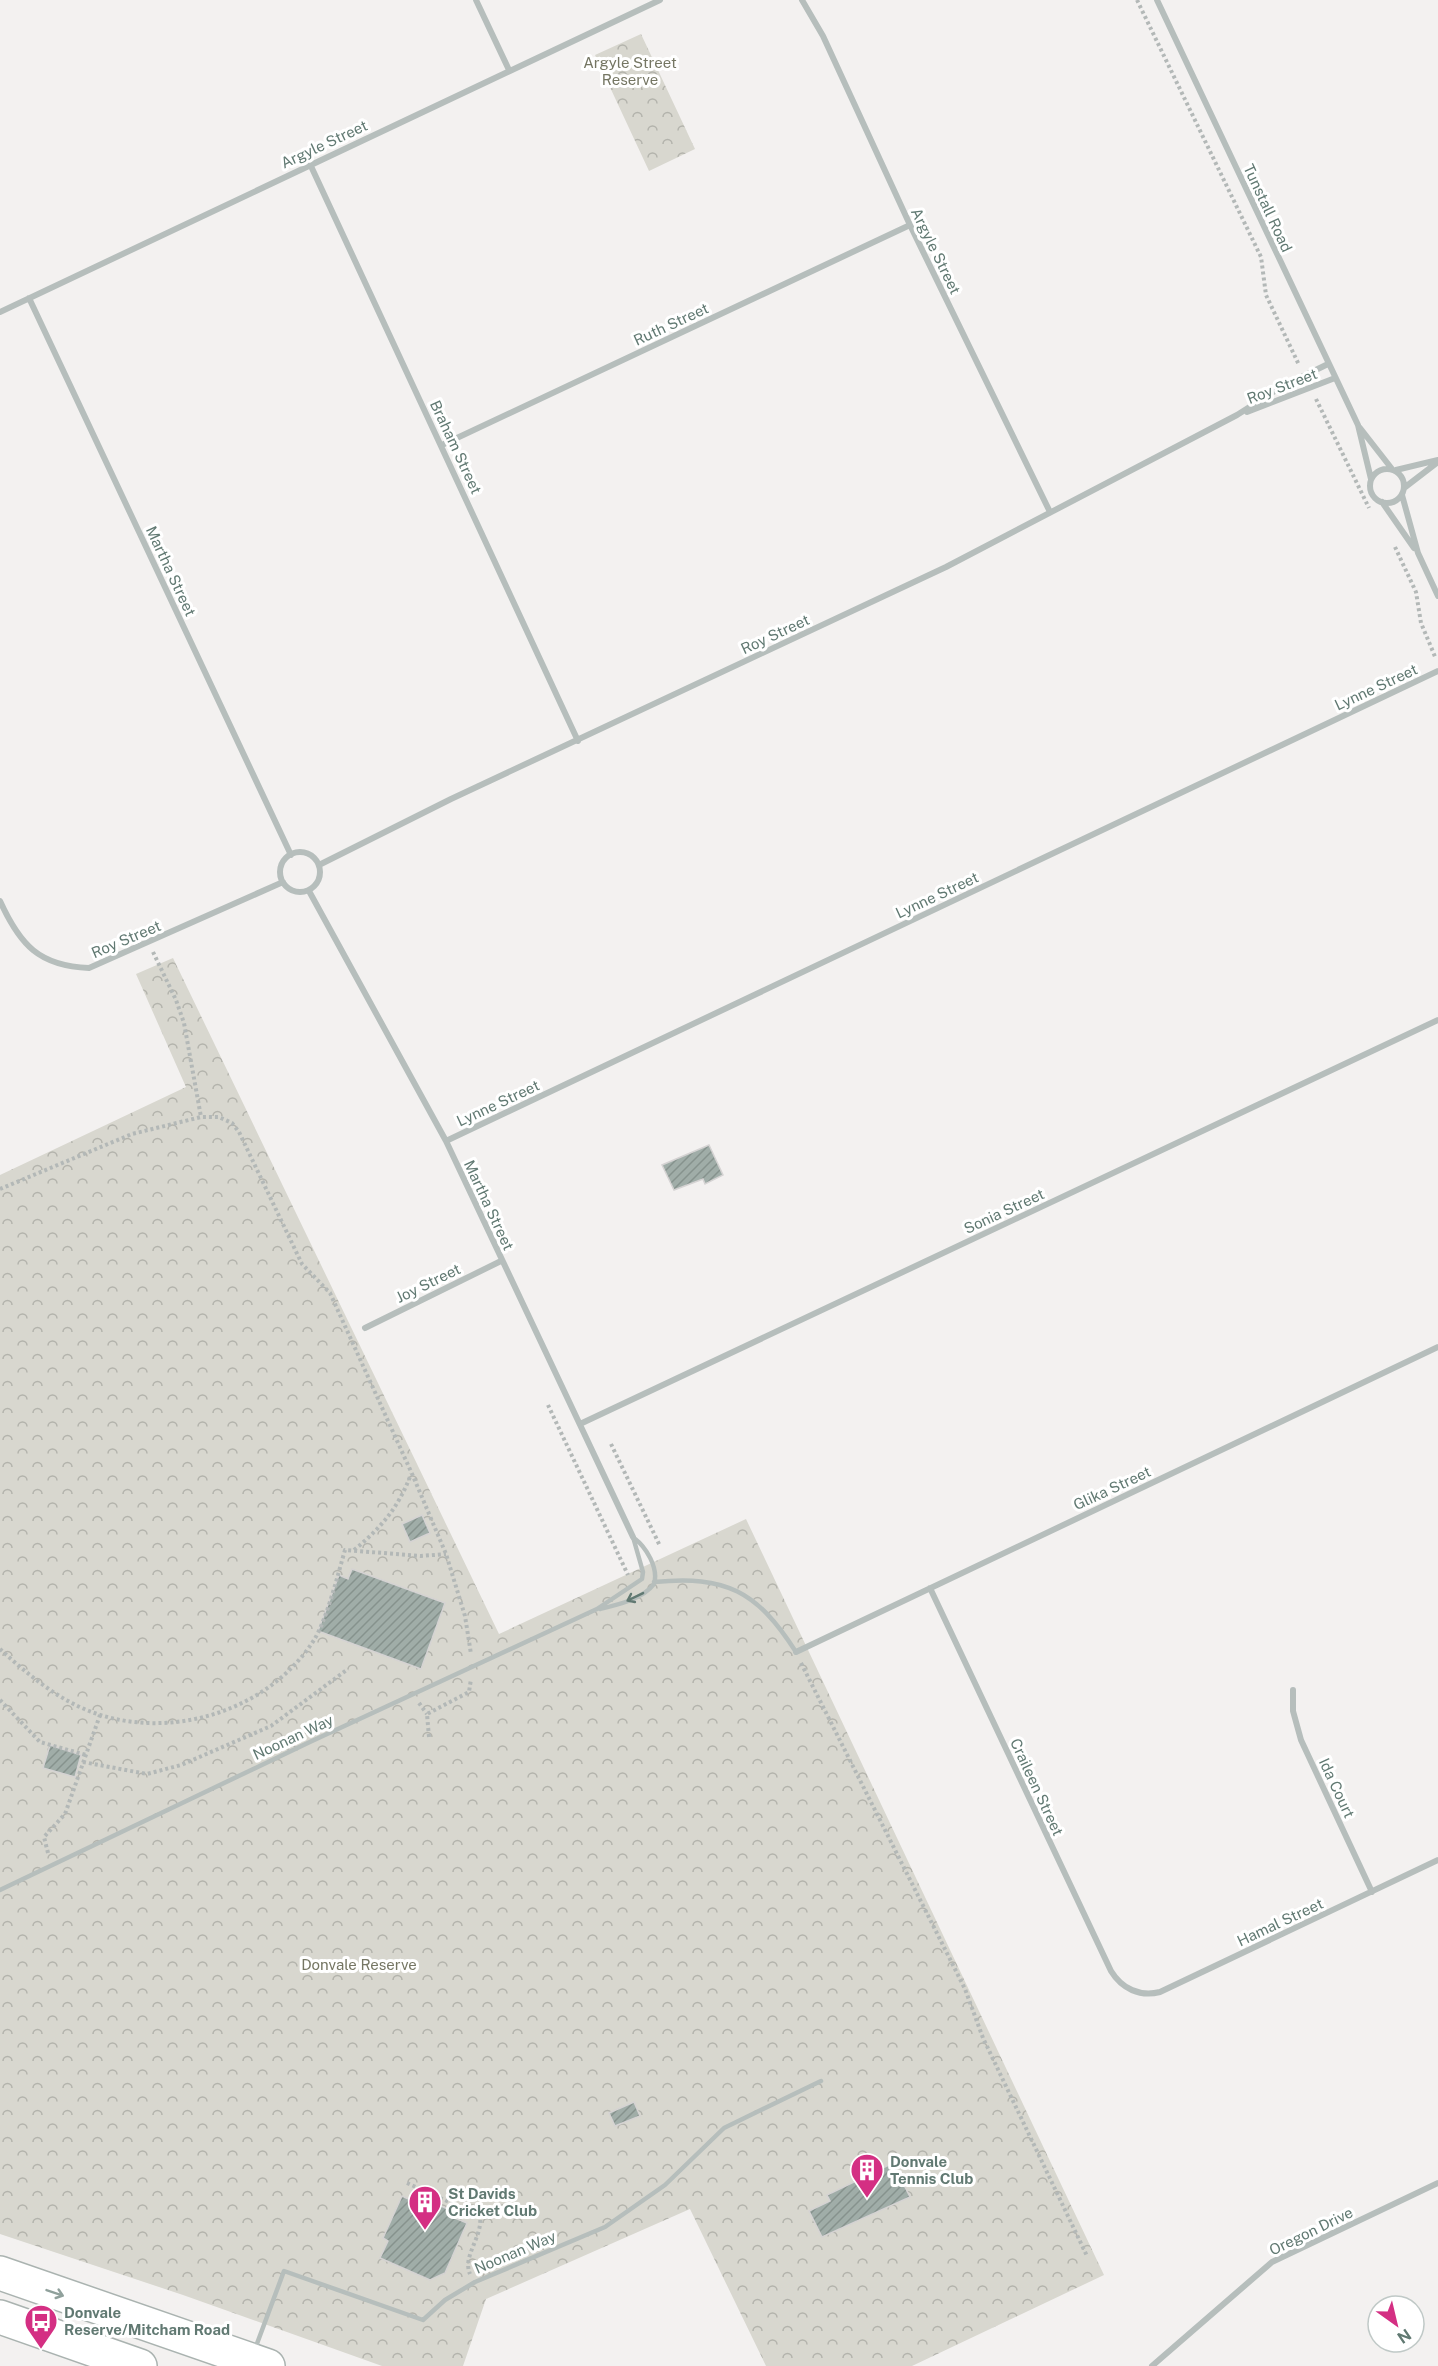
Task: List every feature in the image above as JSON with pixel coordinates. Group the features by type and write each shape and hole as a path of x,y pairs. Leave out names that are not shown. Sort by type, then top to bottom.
{"main road":[{"path":"0,2273 256,2364"},
{"path":"0,2317 140,2366"}],"street":[{"path":"476,0 509,70"},
{"name":"Argyle Street","path":"0,312 660,0"},
{"name":"Argyle Street","path":"802,0 823,36 910,225 1050,512"},
{"name":"Tunstall Road","path":"1157,0 1358,425 1371,478"},
{"name":"Braham Street","path":"310,164 578,741"},
{"name":"Ruth Street","path":"442,445 910,225"},
{"name":"Martha Street","path":"29,298 291,855"},
{"name":"Roy Street","path":"319,865 946,567 1238,415 1328,364"},
{"name":"Roy Street","path":"1238,415 1335,378"},
{"name":"Tunstall Road","path":"1358,425 1394,470"},
{"path":"1438,461 1394,470 1379,470 1371,478 1370,490 1383,502 1418,553 1438,596"},
{"path":"1383,502 1393,502 1438,461"},
{"path":"1394,470 1401,475 1418,553"},
{"name":"Lynne Street","path":"446,1141 1438,671"},
{"path":"308,854 319,865 319,880 309,891 294,892 283,882 281,867 291,855 308,854"},
{"name":"Roy Street","path":"0,901 17,934 33,951 46,960 67,967 89,968 283,882"},
{"name":"Martha Street","path":"309,891 446,1141 633,1537"},
{"name":"Sonia Street","path":"580,1424 1438,1020"},
{"name":"Joy Street","path":"365,1328 501,1261"},
{"name":"Glika Street","path":"795,1652 1438,1347"},
{"name":"Craileen Street","path":"930,1588 1111,1971 1116,1979 1131,1990"},
{"name":"Ida Court","path":"1293,1690 1293,1711 1301,1740 1372,1892"},
{"name":"Hamal Street","path":"1131,1990 1141,1994 1160,1992 1438,1860"},
{"name":"Oregon Drive","path":"1154,2365 1272,2262 1438,2183"}],"lane":[{"name":"Martha Street","path":"633,1537 642,1546 655,1568 654,1582"},
{"name":"Martha Street","path":"633,1537 643,1573"},
{"name":"Noonan Way","path":"597,1610 638,1584 643,1573"},
{"path":"654,1582 703,1581 732,1589 759,1605 772,1617 795,1652"},
{"name":"Noonan Way","path":"0,1890 473,1667 597,1610 636,1597 648,1590 654,1582"},
{"name":"Noonan Way","path":"256,2364 284,2271 423,2320 445,2300 475,2282 605,2227 665,2185 724,2128 821,2081"}],"path":[{"path":"1137,0 1261,257 1266,295 1305,376"},
{"path":"1311,388 1374,514"},
{"path":"1391,540 1416,592 1421,623 1438,663"},
{"path":"148,943 176,1000 184,1023 201,1117"},
{"path":"0,1189 132,1134 201,1117 219,1117 231,1123 239,1132 302,1264 330,1293 446,1554 465,1616 473,1667 469,1692 427,1714"},
{"path":"548,1405 630,1579"},
{"path":"353,1551 384,1524 401,1499 411,1473"},
{"path":"0,1649 59,1695 100,1715 143,1723 194,1721 218,1714 245,1701 275,1682 296,1663 315,1639 345,1550 421,1556 446,1554"},
{"path":"460,1658 481,1648"},
{"path":"795,1652 965,1989 983,2038 1087,2256"},
{"path":"83,1762 147,1774 181,1765 271,1726 348,1669"},
{"path":"0,1700 40,1742 86,1755"},
{"path":"419,1704 427,1714 429,1737"},
{"path":"48,1853 44,1837 64,1814 100,1715"},
{"path":"407,2183 480,2217 482,2226 467,2265 475,2282"}],"green space":[{"name":"Argyle Street Reserve","path":"641,34 695,149 649,171 595,55"},
{"name":"Donvale Reserve","path":"173,958 499,1634 746,1519 1104,2275 912,2366 766,2366 690,2209 486,2299 463,2366 382,2366 183,2295 0,2234 0,1175 186,1087 136,974"}],"building":[{"path":"709,1145 723,1175 705,1184 703,1179 674,1190 662,1165"},
{"path":"422,1515 430,1533 410,1542 402,1524"},
{"path":"352,1569 445,1603 421,1669 318,1631 339,1575 348,1579"},
{"path":"50,1745 81,1755 75,1777 43,1768"},
{"path":"634,2102 640,2116 615,2126 609,2113"},
{"name":"Donvale Tennis Club","path":"893,2163 910,2197 822,2237 809,2211 830,2201 827,2195"},
{"name":"St Davids Cricket Club","path":"402,2196 421,2205 424,2198 452,2211 450,2216 467,2223 445,2273 430,2280 380,2258 388,2241 383,2238"}],"place":[{"name":"Donvale Tennis Club","path":"867,2199"},
{"name":"St Davids Cricket Club","path":"425,2231"},
{"name":"Donvale Reserve/Mitcham Road","path":"41,2350"}]}
